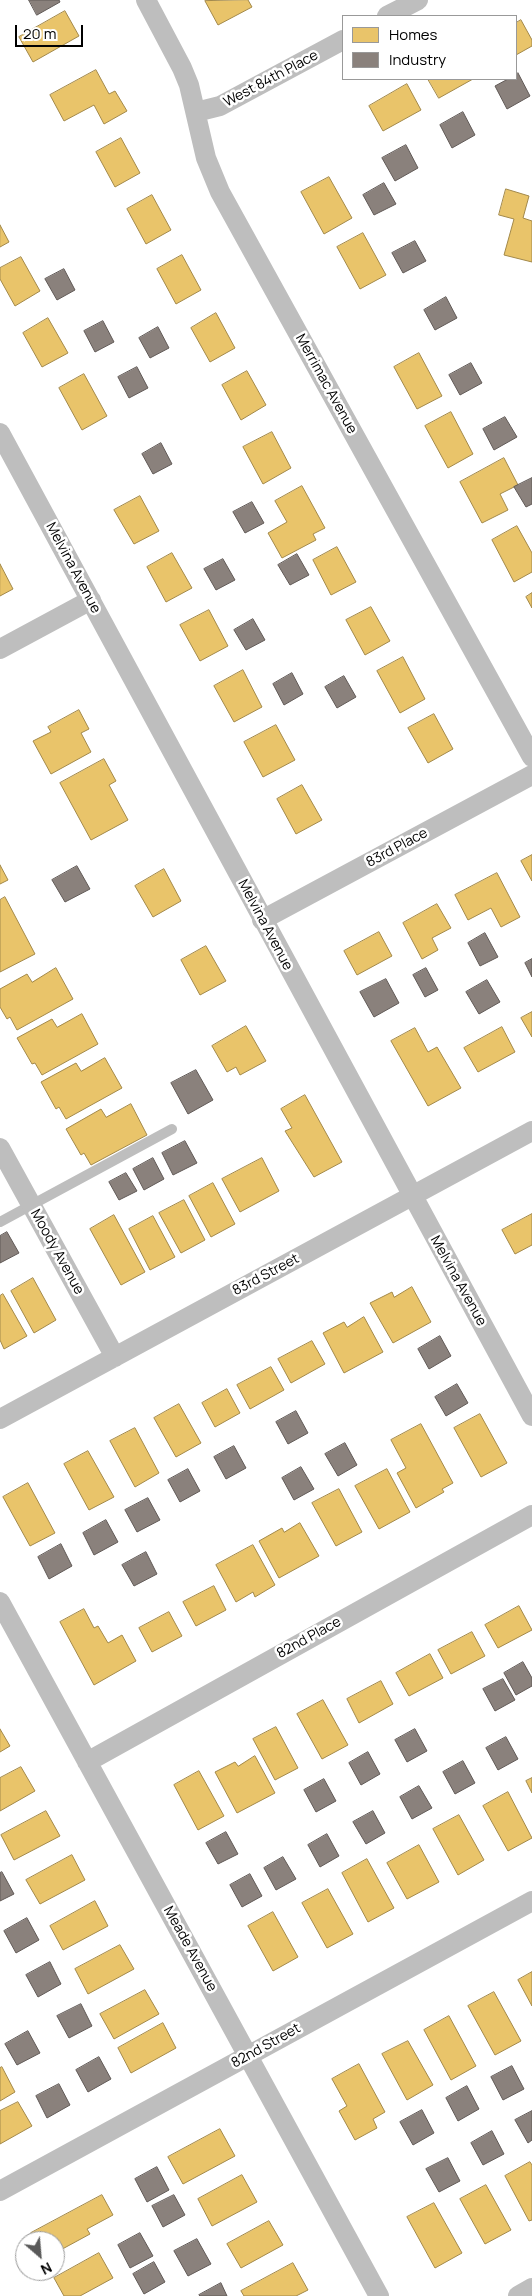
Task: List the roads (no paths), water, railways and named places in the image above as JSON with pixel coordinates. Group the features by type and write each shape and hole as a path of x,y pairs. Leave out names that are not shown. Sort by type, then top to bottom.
{"street":[{"name":"Merrimac Avenue","path":"146,0 182,68 196,112 206,158 220,192 532,757"},
{"path":"389,15 418,0"},
{"name":"West 84th Place","path":"196,112 220,106 342,41"},
{"name":"Melvina Avenue","path":"0,433 532,1416"},
{"path":"0,649 91,600"},
{"name":"83rd Place","path":"262,920 532,775"},
{"name":"83rd Street","path":"0,1419 532,1131"},
{"name":"Moody Avenue","path":"0,1148 114,1357"},
{"name":"82nd Place","path":"87,1762 532,1515"},
{"name":"Meade Avenue","path":"0,1602 379,2296"},
{"name":"82nd Street","path":"0,2191 532,1901"},
{"path":"518,2296 532,2288"}],"lane":[{"path":"0,1222 172,1129"}]}
